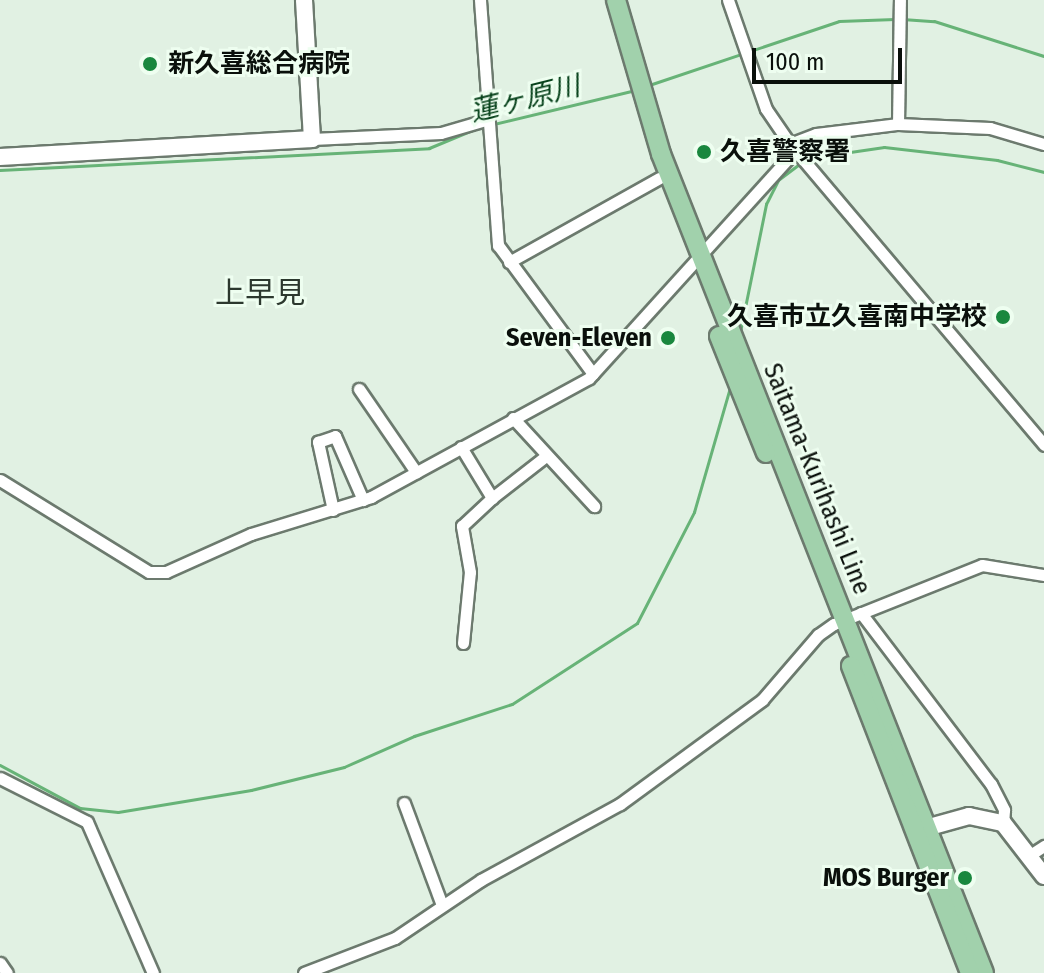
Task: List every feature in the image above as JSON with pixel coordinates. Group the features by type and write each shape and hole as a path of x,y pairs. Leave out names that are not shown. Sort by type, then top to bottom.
{"main road":[{"name":"Saitama-Kurihashi Line","path":"603,0 659,178 847,619 970,973"},
{"name":"Saitama-Kurihashi Line","path":"616,0 656,140 696,260"},
{"name":"Saitama-Kurihashi Line","path":"921,829 984,973"}],"street":[{"path":"304,0 312,139"},
{"path":"480,0 498,245 593,374"},
{"path":"728,0 766,109 793,147 1044,445"},
{"path":"898,124 900,0"},
{"path":"0,157 441,133 489,124"},
{"path":"0,480 149,572 166,572 251,534 363,500 593,374 793,147 816,134 898,124 990,128 1044,144"},
{"path":"509,262 659,178"},
{"path":"359,389 416,472"},
{"path":"513,418 594,506"},
{"path":"333,510 318,442 335,436 363,500"},
{"path":"461,447 492,498"},
{"path":"463,643 470,572 462,526 546,456"},
{"path":"304,973 329,959 395,938 442,905 620,804 762,700 818,635 847,619 982,565 1044,575"},
{"path":"847,619 991,784 1004,810 1003,823"},
{"path":"0,778 87,822 153,973"},
{"path":"404,803 442,905"},
{"path":"921,829 969,816 1003,823 1037,850 1044,876"},
{"path":"0,963 7,973"}],"waterway":[{"name":"蓮ヶ原川","path":"649,85 839,21 895,19"},
{"name":"蓮ヶ原川","path":"902,19 934,21 1044,56"},
{"name":"蓮ヶ原川","path":"0,170 429,148 477,128 635,90"},
{"path":"809,158 884,147 997,160 1044,172"},
{"path":"740,332 766,204 778,180 802,162"},
{"path":"0,765 80,808 118,812 251,790 344,767 414,736 512,704 637,623 694,512 730,387"}],"place":[{"name":"新久喜総合病院","path":"150,64"},
{"name":"久喜警察署","path":"704,152"},
{"name":"久喜市立久喜南中学校","path":"1003,317"},
{"name":"Seven-Eleven","path":"668,338"},
{"name":"MOS Burger","path":"965,878"}],"district":[{"name":"上早見","path":"260,293"}]}
